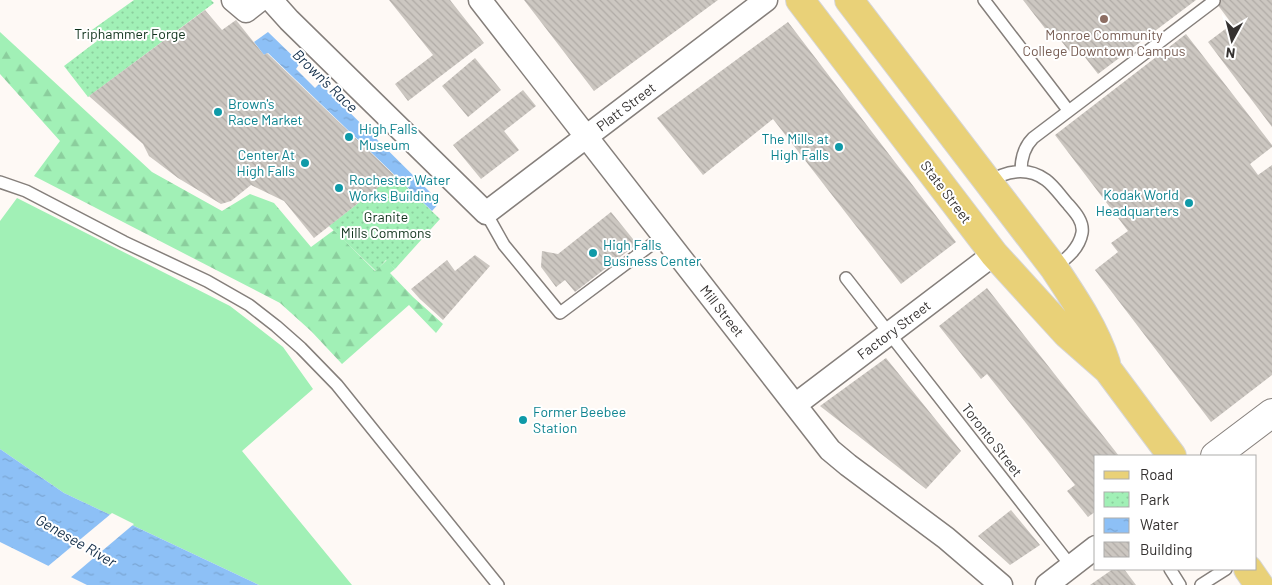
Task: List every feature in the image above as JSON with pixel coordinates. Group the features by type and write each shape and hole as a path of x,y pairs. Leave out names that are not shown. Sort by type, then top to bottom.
{"main road":[{"name":"State Street","path":"800,0 994,254 1067,334 1108,370 1171,455"},
{"name":"State Street","path":"849,0 1054,268 1091,329 1108,370"},
{"path":"1216,455 1272,413"}],"street":[{"path":"271,0 289,20 486,213"},
{"name":"Mill Street","path":"480,0 823,442 838,457 946,538 1001,585"},
{"name":"Platt Street","path":"486,213 766,0"},
{"name":"Factory Street","path":"795,405 994,254"},
{"path":"1047,585 1094,549"}],"lane":[{"path":"984,0 1068,110"},
{"path":"1021,171 1023,152 1029,142 1068,110 1214,0"},
{"path":"989,183 1002,174 1021,171 1034,174 1047,180 1080,219 1082,233 1076,247 1067,258 1054,268"},
{"path":"0,182 26,190 124,242 207,282 249,305 276,326 301,348 337,385 498,585"},
{"path":"486,213 504,245 560,313 663,236"},
{"name":"Toronto Street","path":"846,278 1071,566"},
{"path":"1171,570 1180,585"},
{"path":"1201,585 1224,570"}],"green space":[{"name":"Triphammer Forge","path":"134,0 211,0 214,3 88,97 64,66 97,41 89,32"},
{"path":"0,32 152,172 222,211 250,194 274,203 311,247 334,230 375,271 387,260 395,269 390,273 443,324 436,333 409,305 342,364 311,331 280,303 34,176 60,141 0,74"},
{"name":"Granite Mills Commons","path":"394,175 440,219 395,269 386,260 376,271 329,226"},
{"path":"17,198 230,306 283,347 313,389 242,451 352,585 259,585 64,493 0,449 0,221"}],"water":[{"path":"268,32 300,63 296,69 315,88 320,83 440,202 432,211 268,53 264,55 254,42"},
{"name":"Genesee River","path":"0,449 64,493 259,585 87,585 0,542"}],"pier":[{"path":"112,513 134,524 70,578 47,567"}],"building":[{"path":"389,0 450,0 484,43 408,101 395,84 433,55"},
{"path":"524,0 718,0 594,91"},
{"name":"Monroe Community College Downtown Campus","path":"1023,0 1196,0 1098,74 1077,47 1070,52 1058,37 1054,40"},
{"path":"1214,0 1272,0 1272,127 1208,42 1232,24"},
{"name":"Brown's Race Market","path":"205,10 222,30 236,20 264,55 267,53 394,175 314,238 284,201 251,185 231,201 221,204 178,178 149,156 143,144 89,96"},
{"name":"The Mills at High Falls","path":"788,22 956,242 901,284 773,119 703,175 657,118"},
{"name":"Kodak World Headquarters","path":"1186,34 1272,145 1272,147 1250,164 1258,175 1272,165 1272,375 1211,422 1095,270 1118,252 1111,243 1128,231 1055,135"},
{"path":"475,58 501,90 468,117 442,86"},
{"path":"523,90 536,106 504,131 519,150 481,179 453,145"},
{"name":"High Falls Business Center","path":"611,212 637,244 575,292 565,280 556,287 541,267 542,251 558,254"},
{"path":"475,255 490,266 443,320 411,289 447,260 455,271"},
{"path":"987,288 1118,455 1094,455 1094,512 1088,517 1067,491 1075,485 987,374 981,379 939,326"},
{"path":"886,358 961,451 926,489 820,406"},
{"path":"1011,510 1040,545 1010,565 978,536"},
{"path":"1112,570 1125,570 1136,585 1090,585"}],"place":[{"name":"Monroe Community College Downtown Campus","path":"1104,19"},
{"name":"Brown's Race Market","path":"218,112"},
{"name":"High Falls Museum","path":"349,137"},
{"name":"The Mills at High Falls","path":"839,147"},
{"name":"Center At High Falls","path":"305,163"},
{"name":"Rochester Water Works Building","path":"339,188"},
{"name":"Kodak World Headquarters","path":"1189,203"},
{"name":"High Falls Business Center","path":"593,253"},
{"name":"Former Beebee Station","path":"523,420"}],"water label":[{"name":"Brown's Race","path":"325,81"}]}
